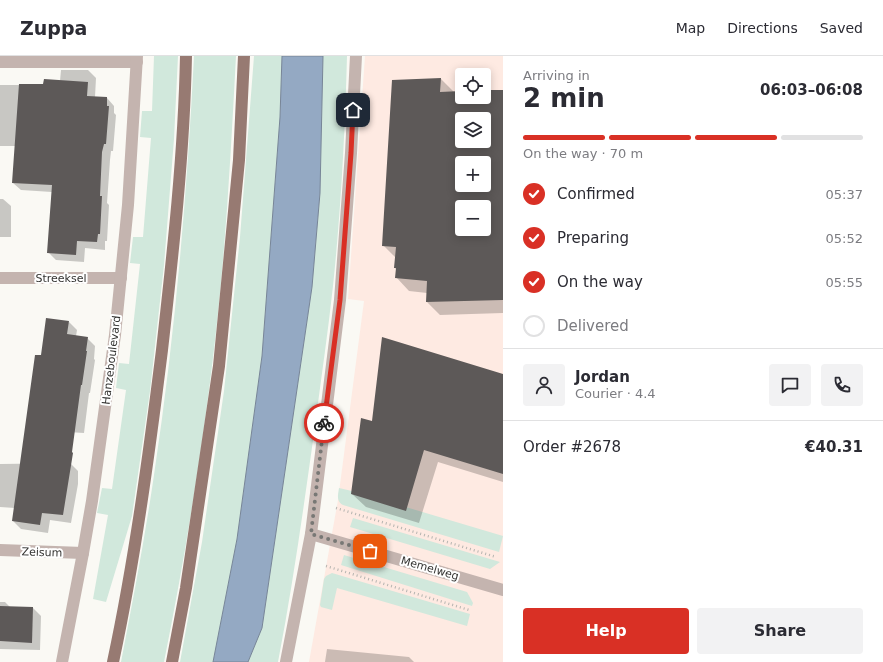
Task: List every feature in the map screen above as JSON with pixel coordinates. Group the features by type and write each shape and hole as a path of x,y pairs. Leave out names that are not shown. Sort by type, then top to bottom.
{"main road":[{"path":"113,662 131,572 154,414 180,179 186,56"},
{"path":"172,662 186,588 219,366 239,160 244,56"}],"street":[{"path":"286,662 311,534 340,300 351,153 356,56"},
{"path":"0,62 137,59"},
{"name":"Hanzeboulevard","path":"62,662 83,553 104,414 121,278 135,110 137,59"},
{"name":"Streeksel","path":"0,278 121,278"},
{"name":"Memelweg","path":"311,534 503,590"},
{"name":"Zeisum","path":"0,550 83,553"}],"path":[{"path":"315,501 496,557"},
{"path":"306,560 469,610"}],"shaded area":[{"path":"365,56 503,56 503,662 309,662 338,500 364,301 348,299"}],"green space":[{"path":"154,56 178,56 174,139 164,265 150,391 132,516 106,602 93,599 108,515 97,513 102,488 112,489 126,390 116,388 119,363 129,364 140,264 130,263 133,237 143,237 151,138 140,137 142,111 152,111"},
{"path":"194,56 236,56 226,226 211,378 190,521 164,662 121,662 147,522 168,371 184,213"},
{"path":"254,56 282,56 280,117 262,356 237,539 213,662 180,662 202,542 224,391 240,237"},
{"path":"323,56 347,56 344,142 336,257 329,321 289,603 278,662 248,662 262,628 312,287 320,193"},
{"path":"339,488 503,536 499,552 343,505 338,500"},
{"path":"353,518 500,562 490,569 350,527"},
{"path":"344,555 467,592 473,603 472,606 341,565"},
{"path":"332,573 470,614 467,626 337,588 332,610 321,607 320,605 324,579"}],"water":[{"path":"282,56 323,56 320,193 312,287 262,628 248,662 213,662 237,539 262,356 280,117"}],"building":[{"path":"441,78 440,92 455,91 455,104 491,104 491,90 503,90 503,300 426,302 427,281 395,278 396,268 394,268 396,247 382,246 392,80"},
{"path":"44,79 88,82 87,96 107,97 107,106 109,106 106,144 104,144 102,152 100,234 98,234 97,242 77,241 76,255 47,253 52,185 12,183 19,84 43,84"},
{"path":"46,318 69,321 67,334 88,337 73,453 63,515 42,513 40,525 12,521 35,355 41,355"},
{"path":"382,337 503,374 503,474 424,450 406,511 351,494 361,418 372,421"},
{"path":"0,606 33,607 32,643 0,641"}],"way so far":[{"path":"324,423 311,534 370,551"}],"route":[{"path":"324,423 340,300 353,110"}]}
